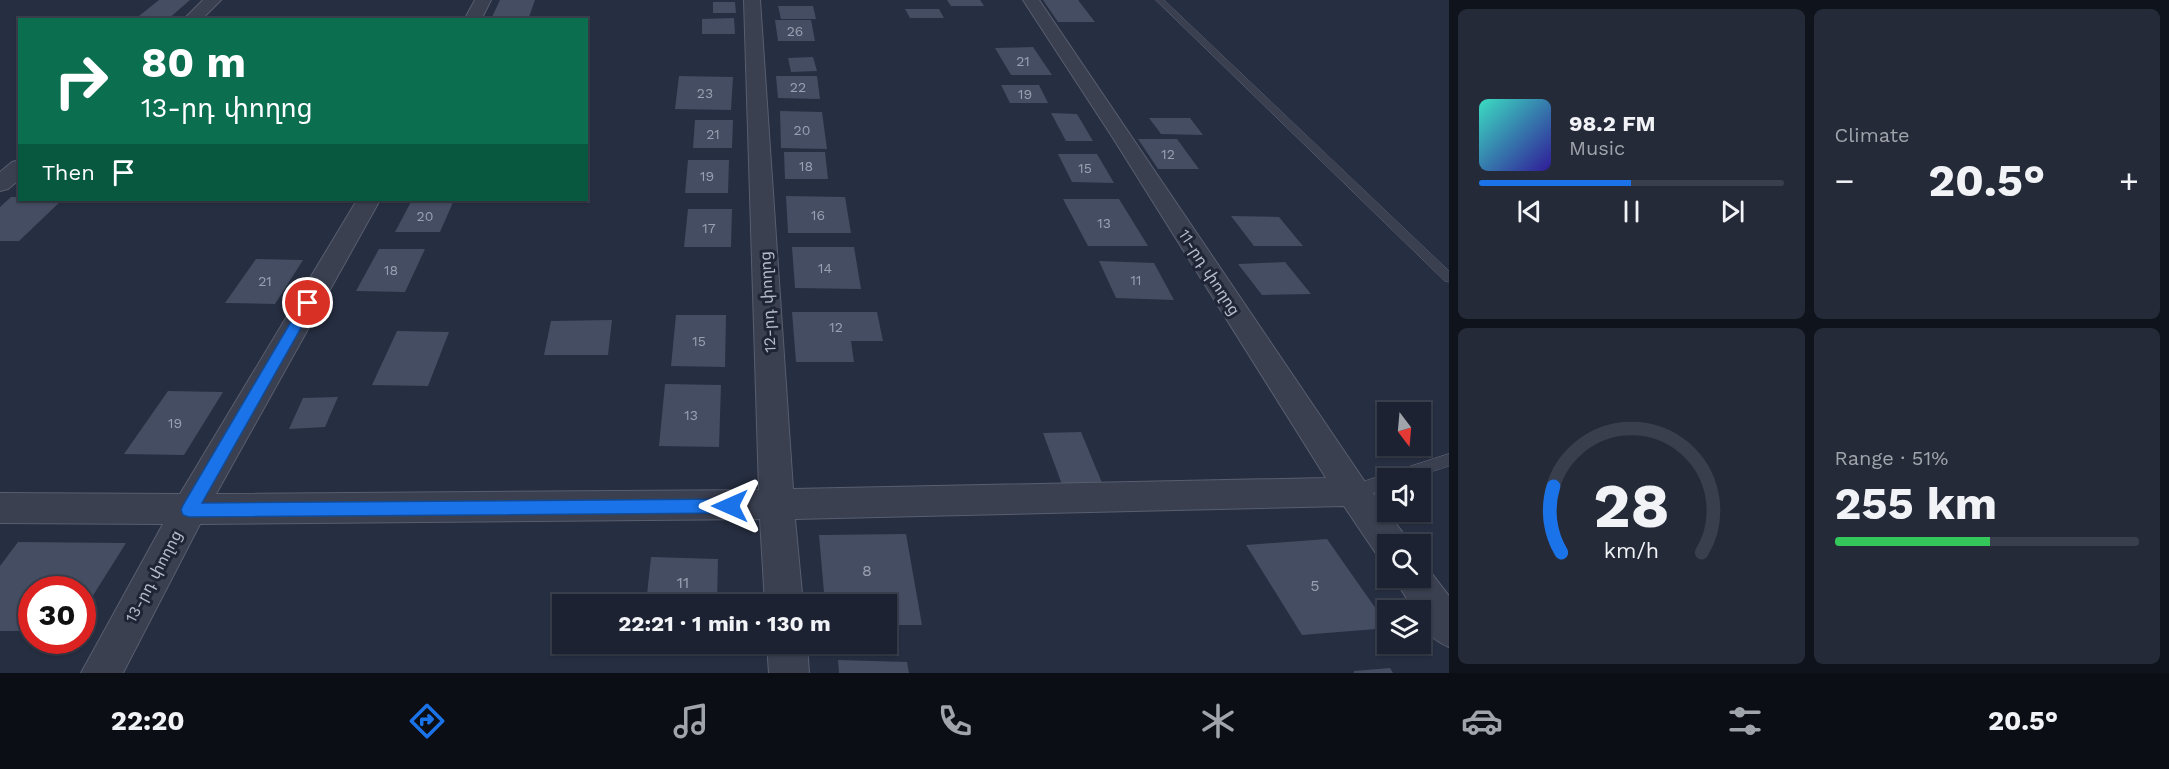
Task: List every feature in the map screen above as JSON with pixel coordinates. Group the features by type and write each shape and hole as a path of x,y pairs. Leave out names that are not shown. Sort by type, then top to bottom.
{"street":[{"path":"193,18 213,0"},
{"path":"473,18 483,0"},
{"name":"12-րդ փողոց","path":"752,0 783,594"},
{"name":"11-րդ փողոց","path":"1031,0 1124,138 1353,492 1383,534"},
{"path":"0,184 18,169"},
{"name":"13-րդ փողոց","path":"101,673 189,510 367,201"},
{"path":"0,507 189,510 777,506 1353,492"},
{"path":"1420,588 1449,628"},
{"path":"788,654 789,673"}],"lane":[{"path":"1160,0 1449,278"},
{"path":"1425,468 1449,460"},
{"path":"1353,492 1377,484"}],"building":[{"path":"159,0 190,0 169,18 136,18"},
{"path":"500,0 535,0 529,17 492,17"},
{"path":"947,0 980,0 984,6 951,6"},
{"path":"1043,0 1078,0 1095,22 1058,22"},
{"path":"713,2 735,2 736,13 713,13"},
{"path":"778,6 813,6 816,19 781,19"},
{"path":"905,9 939,9 944,18 910,18"},
{"path":"734,18 735,34 702,34 702,19"},
{"path":"775,20 811,20 815,41 778,41"},
{"path":"1033,47 1052,75 1011,75 995,48"},
{"path":"813,57 817,71 791,72 788,58"},
{"path":"679,76 733,77 731,110 675,109"},
{"path":"776,76 817,76 820,99 778,98"},
{"path":"1001,85 1039,85 1048,103 1010,103"},
{"path":"780,111 822,112 827,149 781,148"},
{"path":"1051,113 1077,114 1093,141 1066,141"},
{"path":"1149,118 1190,118 1203,135 1161,134"},
{"path":"695,120 733,120 732,148 693,148"},
{"path":"1138,139 1177,139 1199,169 1158,169"},
{"path":"784,152 825,152 828,179 785,179"},
{"path":"1058,154 1097,154 1114,183 1072,182"},
{"path":"688,160 729,160 728,193 685,193"},
{"path":"786,196 845,197 851,233 788,233"},
{"path":"11,197 18,197 18,201 61,201 19,241 0,241 0,207"},
{"path":"1063,199 1119,199 1148,246 1088,246"},
{"path":"411,201 454,201 440,232 395,232"},
{"path":"688,209 732,209 731,247 684,247"},
{"path":"1231,216 1279,217 1303,246 1254,246"},
{"path":"792,247 854,247 861,289 795,288"},
{"path":"379,249 425,249 405,292 356,291"},
{"path":"256,259 303,260 275,304 225,303"},
{"path":"1099,261 1154,263 1174,300 1116,298"},
{"path":"1285,262 1311,294 1262,295 1238,264"},
{"path":"792,312 877,312 883,341 851,341 854,362 796,362"},
{"path":"676,315 726,315 725,367 671,366"},
{"path":"612,320 608,355 544,355 551,321"},
{"path":"397,331 449,332 428,386 372,385"},
{"path":"665,384 721,385 719,447 659,446"},
{"path":"168,391 223,392 184,455 124,454"},
{"path":"338,397 325,427 289,429 303,398"},
{"path":"1081,432 1105,490 1064,490 1043,433"},
{"path":"906,534 922,625 897,625 897,594 824,594 819,535"},
{"path":"1327,539 1377,610 1377,629 1302,635 1246,545"},
{"path":"18,542 126,543 96,591 96,576 18,576 18,631 0,631 0,566"},
{"path":"651,557 718,559 717,594 647,594"},
{"path":"838,660 907,662 909,673 839,673"},
{"path":"1390,668 1393,673 1354,673 1354,671"}],"route":[{"path":"308,303 189,510 730,506"}]}
